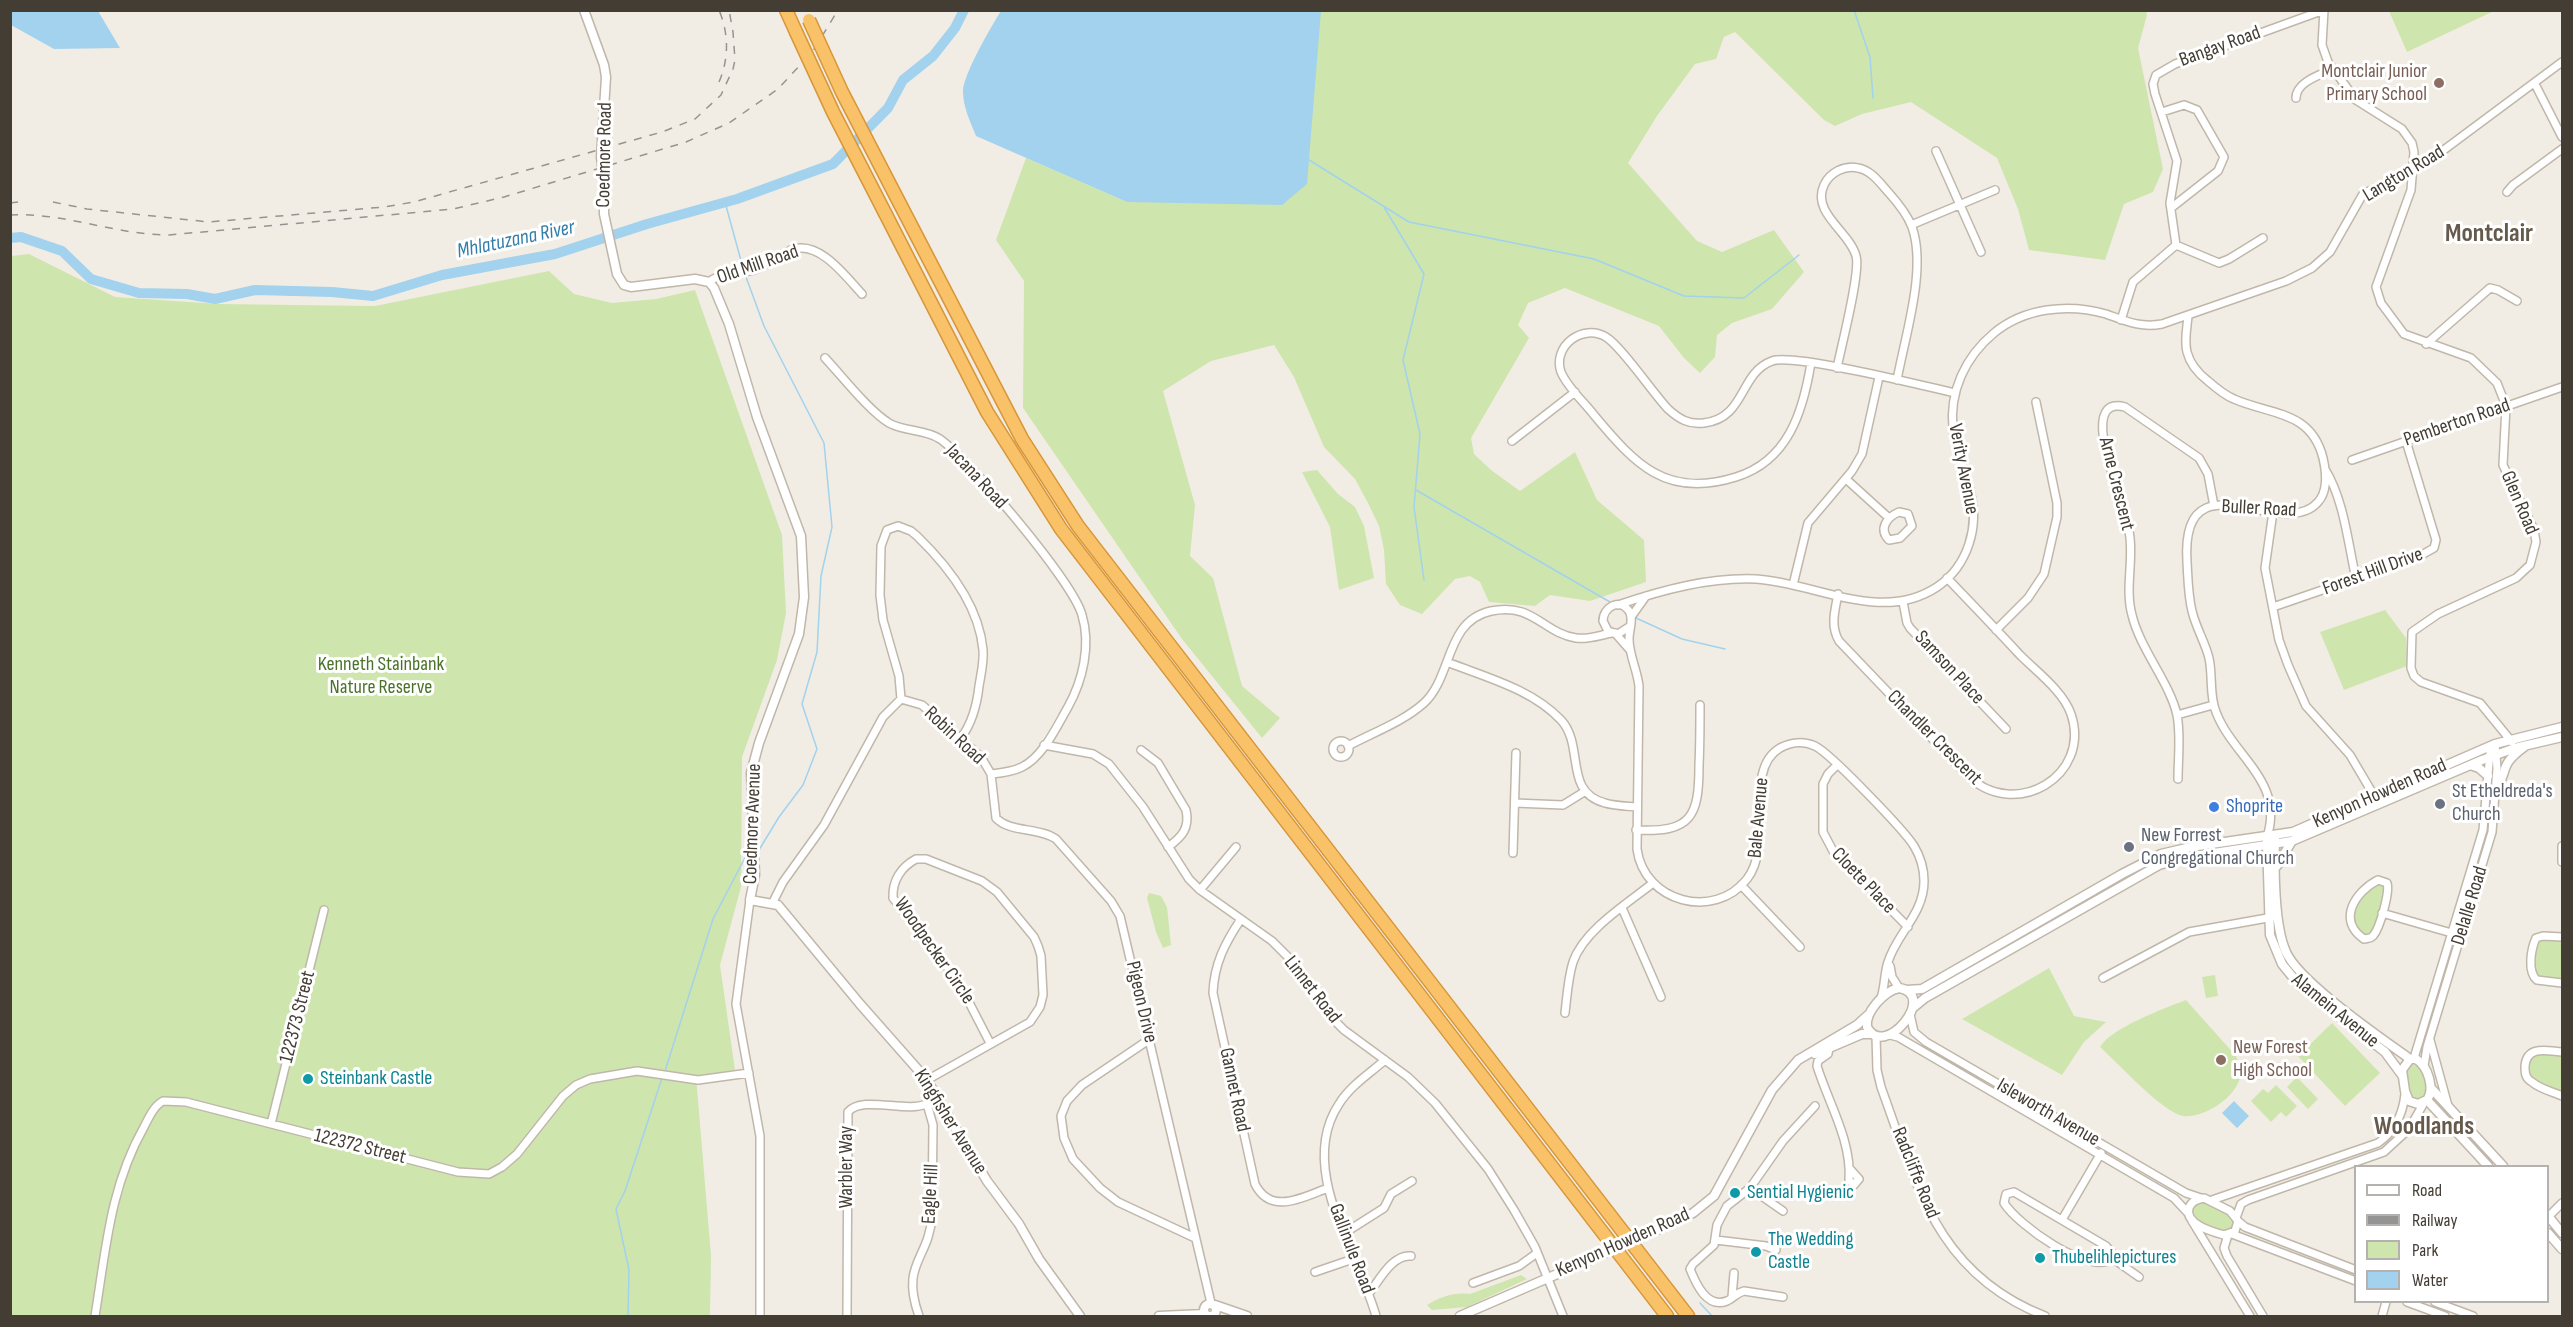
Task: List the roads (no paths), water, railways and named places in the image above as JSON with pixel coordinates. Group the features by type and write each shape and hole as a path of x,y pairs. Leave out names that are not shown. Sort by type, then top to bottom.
{"highway":[{"path":"786,10 833,112 987,412 1061,529 1667,1317"},
{"path":"807,15 842,92 1022,439 1078,526 1688,1317"}],"street":[{"name":"Coedmore Road","path":"584,10 604,65 606,77 601,157 605,221 617,274 624,285 631,287 695,279 709,282"},
{"path":"2324,10 2322,45 2332,69 2356,100 2402,129 2412,143 2415,170"},
{"name":"Bangay Road","path":"2162,112 2155,94 2154,78 2160,71 2324,10"},
{"name":"Langton Road","path":"2121,320 2131,324 2150,326 2188,316 2286,281 2312,268 2330,252 2363,194 2415,170 2562,62"},
{"path":"2296,98 2296,93 2301,86 2332,69"},
{"path":"2535,84 2562,136"},
{"path":"2171,208 2218,171 2224,157 2201,115 2192,106 2184,105 2162,112 2177,161 2171,192 2171,208 2176,245"},
{"path":"2507,192 2513,185 2562,149"},
{"path":"1936,151 1981,252"},
{"path":"1837,368 1857,259 1850,242 1828,216 1823,205 1824,185 1835,172 1845,167 1864,169 1874,177 1900,206 1911,225 1916,243 1918,271 1897,380"},
{"name":"Glen Road","path":"2415,170 2409,196 2378,279 2376,293 2399,330 2426,344 2475,360 2497,383 2506,406 2502,461 2535,534 2534,558 2527,569 2510,582 2438,614 2415,629 2411,637 2412,673 2418,679 2440,690 2480,703 2513,747"},
{"path":"1911,225 1995,190"},
{"path":"2176,245 2221,262 2263,238"},
{"path":"2121,320 2133,282 2176,245"},
{"name":"Old Mill Road","path":"709,282 719,276 759,268 788,252 802,248 826,258 862,294"},
{"name":"Coedmore Avenue","path":"709,282 719,297 729,324 757,417 796,522 802,552 804,597 800,634 759,743 751,773 755,875 736,1004 760,1136 760,1317"},
{"path":"2426,344 2490,288 2517,301"},
{"name":"Verity Avenue","path":"1618,605 1648,594 1708,583 1741,580 1761,580 1793,585 1866,602 1893,604 1925,594 1947,578 1964,557 1973,525 1971,492 1953,427 1955,393 1961,376 1975,351 1994,333 2016,318 2043,310 2088,310 2121,320"},
{"name":"Buller Road","path":"2188,316 2186,348 2189,360 2197,371 2220,392 2234,399 2284,415 2304,425 2317,442 2325,469 2324,491 2316,504 2296,514 2239,506 2214,506 2203,510 2194,520 2187,534 2190,603 2209,657 2213,705 2222,725 2266,788 2270,798 2271,840"},
{"path":"1811,363 1803,407 1793,430 1783,444 1771,456 1743,475 1707,483 1664,477 1639,465 1618,444 1575,392 1562,372 1560,358 1571,339 1584,333 1599,333 1610,339 1668,409 1678,418 1696,424 1718,420 1727,415 1741,398 1751,378 1766,364 1781,359 1811,363 1837,368 1955,393"},
{"name":"Jacana Road","path":"825,358 888,422 933,435 951,449 1003,504 1077,602"},
{"path":"1793,585 1808,523 1846,479 1857,462 1865,442 1879,377"},
{"name":"Pemberton Road","path":"2352,460 2562,387"},
{"path":"1512,441 1575,392"},
{"path":"1996,630 2028,598 2041,580 2057,517 2057,502 2036,402"},
{"name":"Arne Crescent","path":"2178,779 2177,716 2138,634 2131,614 2129,593 2132,563 2127,517 2102,436 2103,420 2109,409 2120,406 2125,408 2199,458 2206,468 2214,506"},
{"name":"Forest Hill Drive","path":"2273,607 2425,554 2436,545 2406,441"},
{"path":"2325,469 2331,479 2338,503 2356,579"},
{"path":"1846,479 1888,518"},
{"path":"1899,512 1907,513 1911,518 1912,526 1900,538 1889,540 1883,532 1888,518 1899,512"},
{"path":"2273,512 2265,568 2279,640 2299,693 2312,713 2350,755 2377,801"},
{"path":"901,699 899,676 883,620 880,595 882,539 887,530 898,526 917,536 957,582 965,594 978,629 982,649 978,691 969,724 961,738"},
{"name":"Chandler Crescent","path":"1838,594 1834,629 1844,646 1975,783 1993,792 2023,794 2043,787 2058,776 2070,755 2074,728 2070,713 2062,699 1947,578"},
{"path":"1348,746 1412,713 1425,702 1435,690 1447,663 1451,647 1463,627 1489,611 1503,609 1526,613 1571,637 1583,639 1622,632 1629,627 1631,617 1648,594"},
{"name":"Robin Road","path":"773,902 783,882 824,825 883,717 901,699 922,705 981,757 991,774 1023,767 1036,756 1080,682 1086,638 1077,602"},
{"name":"Samson Place","path":"1903,602 1910,628 2006,729"},
{"path":"1613,633 1604,625 1602,618 1605,611 1611,606 1618,605 1628,610 1631,617"},
{"path":"1593,637 1604,625"},
{"name":"Bale Avenue","path":"1629,627 1629,649 1637,670 1639,686 1636,830 1638,855 1644,871 1653,883 1672,897 1695,903 1723,898 1742,885 1754,868 1758,856 1762,775 1770,756 1785,745 1804,743 1820,749 1910,841 1919,855 1923,870 1924,889 1920,903 1888,961 1880,1000"},
{"name":"Bale Avenue","path":"1613,633 1629,649"},
{"path":"1447,663 1531,697 1560,719 1571,735 1576,772 1584,792 1607,804 1637,807"},
{"path":"1636,830 1672,828 1686,821 1693,812 1699,791 1700,705"},
{"path":"2177,716 2213,705"},
{"name":"Kenyon Howden Road","path":"2087,899 2164,862 2188,856 2249,848 2377,801 2562,727"},
{"name":"Kenyon Howden Road","path":"1460,1317 1693,1213 1714,1196 1763,1103 1789,1069 1807,1053 1846,1032 1868,1015 1888,992 1922,988 2005,946 2087,899 2145,861 2167,852 2271,840 2292,841 2492,745 2513,747 2562,737"},
{"name":"Linnet Road","path":"1044,745 1093,754 1109,764 1143,807 1189,879 1200,890 1272,941 1292,961 1322,1006 1344,1030 1385,1060 1435,1103 1506,1196 1537,1252 1563,1317"},
{"name":"Delalle Road","path":"2424,1066 2430,1037 2492,832 2495,793 2492,745"},
{"path":"2495,793 2513,747"},
{"path":"1141,750 1158,763 1186,810 1188,818 1184,833 1168,847"},
{"path":"1513,853 1516,753"},
{"name":"Delalle Road","path":"2412,1059 2482,830 2488,776 2493,755"},
{"name":"Cloete Place","path":"1837,765 1828,774 1823,784 1822,826 1825,838 1833,851 1908,927"},
{"path":"2470,765 2480,768 2488,776"},
{"name":"Pigeon Drive","path":"991,774 994,812 999,822 1044,833 1056,839 1117,909 1210,1307"},
{"path":"1515,803 1563,805 1584,792"},
{"name":"Alamein Avenue","path":"2271,840 2272,866 2283,943 2287,954 2299,972 2424,1066"},
{"path":"2249,848 2272,866 2292,841"},
{"path":"2562,846 2562,862"},
{"path":"1200,890 1236,847"},
{"name":"Woodpecker Circle","path":"927,1080 1017,1030 1036,1016 1043,995 1041,956 1034,937 989,885 926,859 916,859 901,872 892,890 893,898 958,981 990,1043"},
{"name":"Alamein Avenue","path":"2272,866 2269,918 2273,945 2287,971 2306,990 2385,1052 2402,1075"},
{"path":"2381,879 2389,887 2382,913 2374,935 2367,939 2358,935 2352,922 2351,912 2354,901 2363,889 2381,879"},
{"path":"1565,1013 1571,968 1578,952 1589,936 1653,883"},
{"path":"1742,885 1800,947"},
{"path":"750,900 773,902"},
{"name":"Kingfisher Avenue","path":"773,902 790,918 842,983 927,1080 987,1181 1019,1224 1039,1259 1080,1317"},
{"path":"1622,908 1661,997"},
{"name":"122373 Street","path":"271,1124 324,910"},
{"path":"2382,913 2460,936"},
{"path":"2103,978 2189,932 2278,915"},
{"name":"Gannet Road","path":"1241,919 1220,954 1215,969 1213,993 1255,1184 1267,1199 1280,1203 1328,1188"},
{"path":"2562,937 2536,938 2531,971 2537,980 2562,983"},
{"name":"Kenyon Howden Road","path":"1789,1069 1808,1057 1863,1034 1880,1036 1925,998 2005,946"},
{"path":"1891,955 1890,972 1914,1000 1912,1011"},
{"name":"Isleworth Avenue","path":"1912,1011 1914,1032 1926,1042 2186,1193 2212,1200"},
{"path":"1868,1015 1867,1027 1880,1036"},
{"name":"Isleworth Avenue","path":"1880,1036 1898,1037 2174,1198 2190,1217"},
{"name":"Radcliffe Road","path":"1880,1036 1877,1070 1881,1088 1927,1209 1942,1235 1971,1270 1997,1291 2029,1314 2045,1317"},
{"path":"2430,1037 2448,1106"},
{"path":"1149,1039 1072,1094 1061,1116 1064,1138 1078,1165 1109,1196 1195,1238"},
{"path":"1829,1048 1828,1054 1818,1061 1817,1066 1841,1133 1851,1170"},
{"path":"2562,1052 2529,1053 2526,1058 2525,1072 2532,1083 2562,1095"},
{"path":"2212,1200 2378,1143 2395,1126 2404,1104 2403,1067 2412,1059"},
{"name":"Gallinule Road","path":"1376,1317 1370,1292 1353,1259 1328,1188 1326,1140 1334,1114 1347,1093 1385,1060"},
{"path":"2424,1066 2431,1088 2501,1165"},
{"name":"122372 Street","path":"95,1317 117,1187 132,1149 159,1103 170,1100 186,1102 458,1172 489,1174 502,1167 517,1154 563,1096 576,1085 590,1079 637,1071 698,1080 749,1073"},
{"path":"2263,1317 2226,1256 2224,1248 2230,1235 2237,1229 2241,1204 2384,1152 2409,1129 2431,1088"},
{"path":"2405,1091 2412,1103 2426,1101"},
{"path":"927,1104 938,1096"},
{"path":"2426,1101 2486,1165"},
{"name":"Warbler Way","path":"847,1317 848,1112 852,1108 862,1106 927,1104"},
{"name":"Eagle Hill","path":"919,1317 914,1302 912,1276 932,1226 933,1125 927,1104"},
{"path":"1783,1297 1744,1292 1719,1302 1707,1298 1702,1293 1690,1269 1711,1249 1716,1240 1718,1225 1727,1206 1750,1188 1783,1141 1815,1106"},
{"path":"2459,1134 2467,1127"},
{"path":"2062,1218 2105,1146"},
{"path":"1343,1234 1384,1208 1390,1194 1412,1181"},
{"path":"1750,1188 1783,1211"},
{"path":"2014,1192 2062,1218 2106,1245 2112,1252 2112,1258 2107,1262 2097,1262 2055,1247 2032,1232 2013,1215 2004,1203 2004,1197 2014,1192"},
{"path":"1714,1196 1727,1206"},
{"path":"2200,1198 2191,1204 2190,1217 2250,1317"},
{"path":"2212,1200 2237,1220 2354,1270"},
{"path":"2549,1215 2562,1203"},
{"path":"2190,1217 2206,1228 2354,1281"},
{"path":"2549,1217 2562,1233"},
{"path":"2549,1235 2562,1249"},
{"path":"1716,1240 1776,1250"},
{"path":"1473,1283 1519,1266 1537,1252"},
{"path":"1370,1292 1397,1258 1404,1255 1412,1256"},
{"path":"2112,1258 2139,1277"},
{"path":"1315,1272 1353,1259"},
{"path":"1732,1298 1734,1273"},
{"path":"2410,1303 2445,1317"},
{"path":"2437,1303 2472,1317"},
{"path":"1159,1317 1193,1313 1210,1307 1247,1317"}],"water":[{"path":"11,10 98,11 120,48 54,49 11,25"},
{"path":"1001,11 1321,11 1307,184 1282,205 1127,202 976,136 964,103 964,84 979,50"},
{"path":"2234,1101 2249,1116 2237,1128 2222,1113"}],"waterway":[{"name":"Mhlatuzana River","path":"10,238 21,237 62,251 91,279 139,293 187,294 215,299 255,290 332,292 373,296 442,275 555,254 647,224 737,199 833,164 888,108 903,80 933,56 955,28 964,10"},
{"path":"1854,10 1870,57 1873,98"},
{"path":"1309,160 1409,222 1594,259 1684,296 1744,298 1799,255"},
{"path":"725,202 743,268"},
{"path":"1384,207 1424,274 1403,360 1420,434 1414,507 1424,580"},
{"path":"746,277 764,326 824,443 832,527 821,576 817,652 802,704 817,749 803,785 779,817 759,850"},
{"path":"1416,490 1610,602"},
{"path":"1636,618 1682,639 1725,649"},
{"path":"665,1071 713,919 748,852"},
{"path":"628,1316 629,1270 616,1209 625,1191 662,1078"},
{"path":"1700,1303 1712,1316"}],"railway":[{"path":"719,10 725,28 726,55 719,82"},
{"path":"53,202 87,209 209,222 384,207 414,202 662,132 695,119 721,95 735,60 729,10"},
{"path":"10,215 50,217 129,231 169,235 453,209 504,197 686,142 729,123 778,89 813,51 838,10"},
{"path":"10,203 25,201"}],"place":[{"name":"Montclair Junior Primary School","path":"2439,83"},
{"name":"St Etheldreda's Church","path":"2440,804"},
{"name":"Shoprite","path":"2214,807"},
{"name":"New Forrest Congregational Church","path":"2129,847"},
{"name":"New Forest High School","path":"2221,1060"},
{"name":"Steinbank Castle","path":"308,1079"},
{"name":"Sential Hygienic","path":"1735,1193"},
{"name":"The Wedding Castle","path":"1756,1252"},
{"name":"Thubelihlepictures","path":"2040,1258"}],"district":[{"name":"Montclair","path":"2489,234"},
{"name":"Woodlands","path":"2424,1127"}],"park label":[{"name":"Kenneth Stainbank Nature Reserve","path":"381,676"}]}
